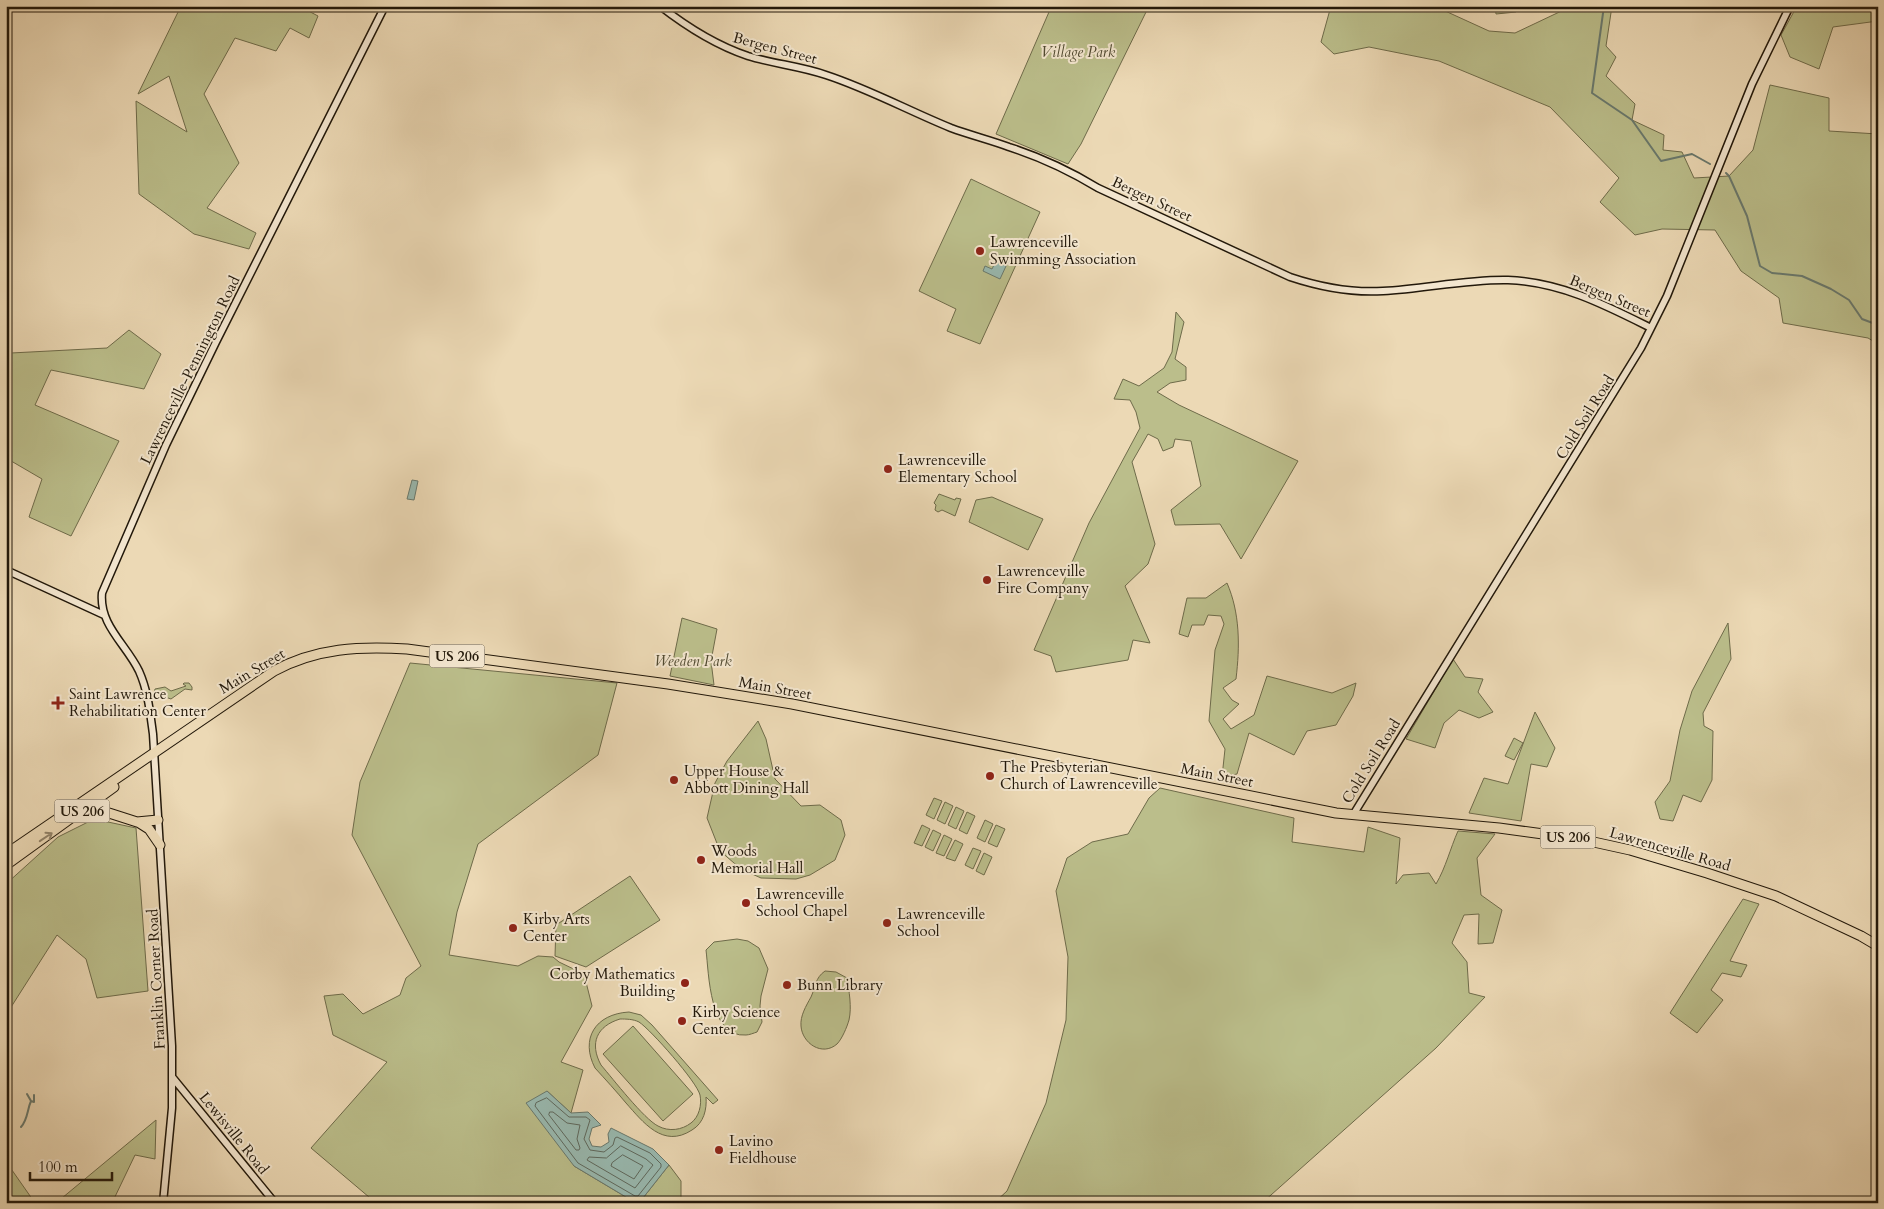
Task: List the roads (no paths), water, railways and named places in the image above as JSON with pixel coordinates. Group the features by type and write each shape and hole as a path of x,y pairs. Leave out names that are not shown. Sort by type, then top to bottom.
{"highway":[{"name":"Main Street","path":"155,753 247,688 284,666 323,652 356,647 373,647 407,649 668,684 792,704 1336,814 1353,815"},
{"name":"US 206","path":"9,854 72,818 126,779 155,753"},
{"name":"US 206","path":"9,854 155,753"},
{"path":"72,818 85,814 109,813 137,822 150,829 160,845"},
{"name":"Lawrenceville Road","path":"1353,815 1526,831 1615,846 1707,873 1776,896 1878,946"},
{"path":"137,822 158,820"},
{"path":"6,866 9,854"}],"street":[{"name":"Lawrenceville-Pennington Road","path":"104,615 101,600 104,585 166,445 385,6"},
{"name":"Bergen Street","path":"660,6 695,32 724,47 750,57 825,75 884,98 951,128 1056,165 1072,172 1098,188 1304,282 1323,287 1383,291 1488,280 1524,281 1574,292 1651,328"},
{"name":"Cold Soil Road","path":"1353,815 1626,374 1651,328 1667,296 1752,84 1790,6"},
{"path":"6,570 104,615 131,657 144,685 150,708 155,753"},
{"name":"Franklin Corner Road","path":"155,753 172,1027 173,1078 169,1156 163,1203"},
{"name":"Lewisville Road","path":"173,1078 275,1203"}],"water":[{"path":"999,255 1011,261 1010,264 1007,264 1000,279 983,271 985,266 992,269"},
{"path":"412,480 418,481 414,500 407,499"},
{"path":"547,1091 571,1113 588,1112 601,1125 592,1128 589,1139 592,1146 601,1147 609,1142 608,1134 611,1128 653,1149 669,1165 639,1203 574,1166 526,1103"}],"waterway":[{"path":"1604,6 1592,93 1632,120 1661,161 1692,154 1710,164"},
{"path":"1726,173 1747,216 1760,266 1772,273 1802,276 1831,289 1849,300 1862,319 1878,325"},
{"path":"21,1127 31,1101 27,1094"},
{"path":"31,1101 34,1102 34,1095"}],"place":[{"name":"Lawrenceville Swimming Association","path":"980,251"},
{"name":"Lawrenceville Elementary School","path":"888,469"},
{"name":"Lawrenceville Fire Company","path":"987,580"},
{"name":"Saint Lawrence Rehabilitation Center","path":"58,703"},
{"name":"The Presbyterian Church of Lawrenceville","path":"990,776"},
{"name":"Upper House & Abbott Dining Hall","path":"674,780"},
{"name":"Woods Memorial Hall","path":"701,860"},
{"name":"Lawrenceville School Chapel","path":"746,903"},
{"name":"Lawrenceville School","path":"887,923"},
{"name":"Kirby Arts Center","path":"513,928"},
{"name":"Corby Mathematics Building","path":"685,983"},
{"name":"Bunn Library","path":"787,985"},
{"name":"Kirby Science Center","path":"682,1021"},
{"name":"Lavino Fieldhouse","path":"719,1150"}],"park label":[{"name":"Village Park","path":"1078,52"},
{"name":"Weeden Park","path":"693,661"}]}
